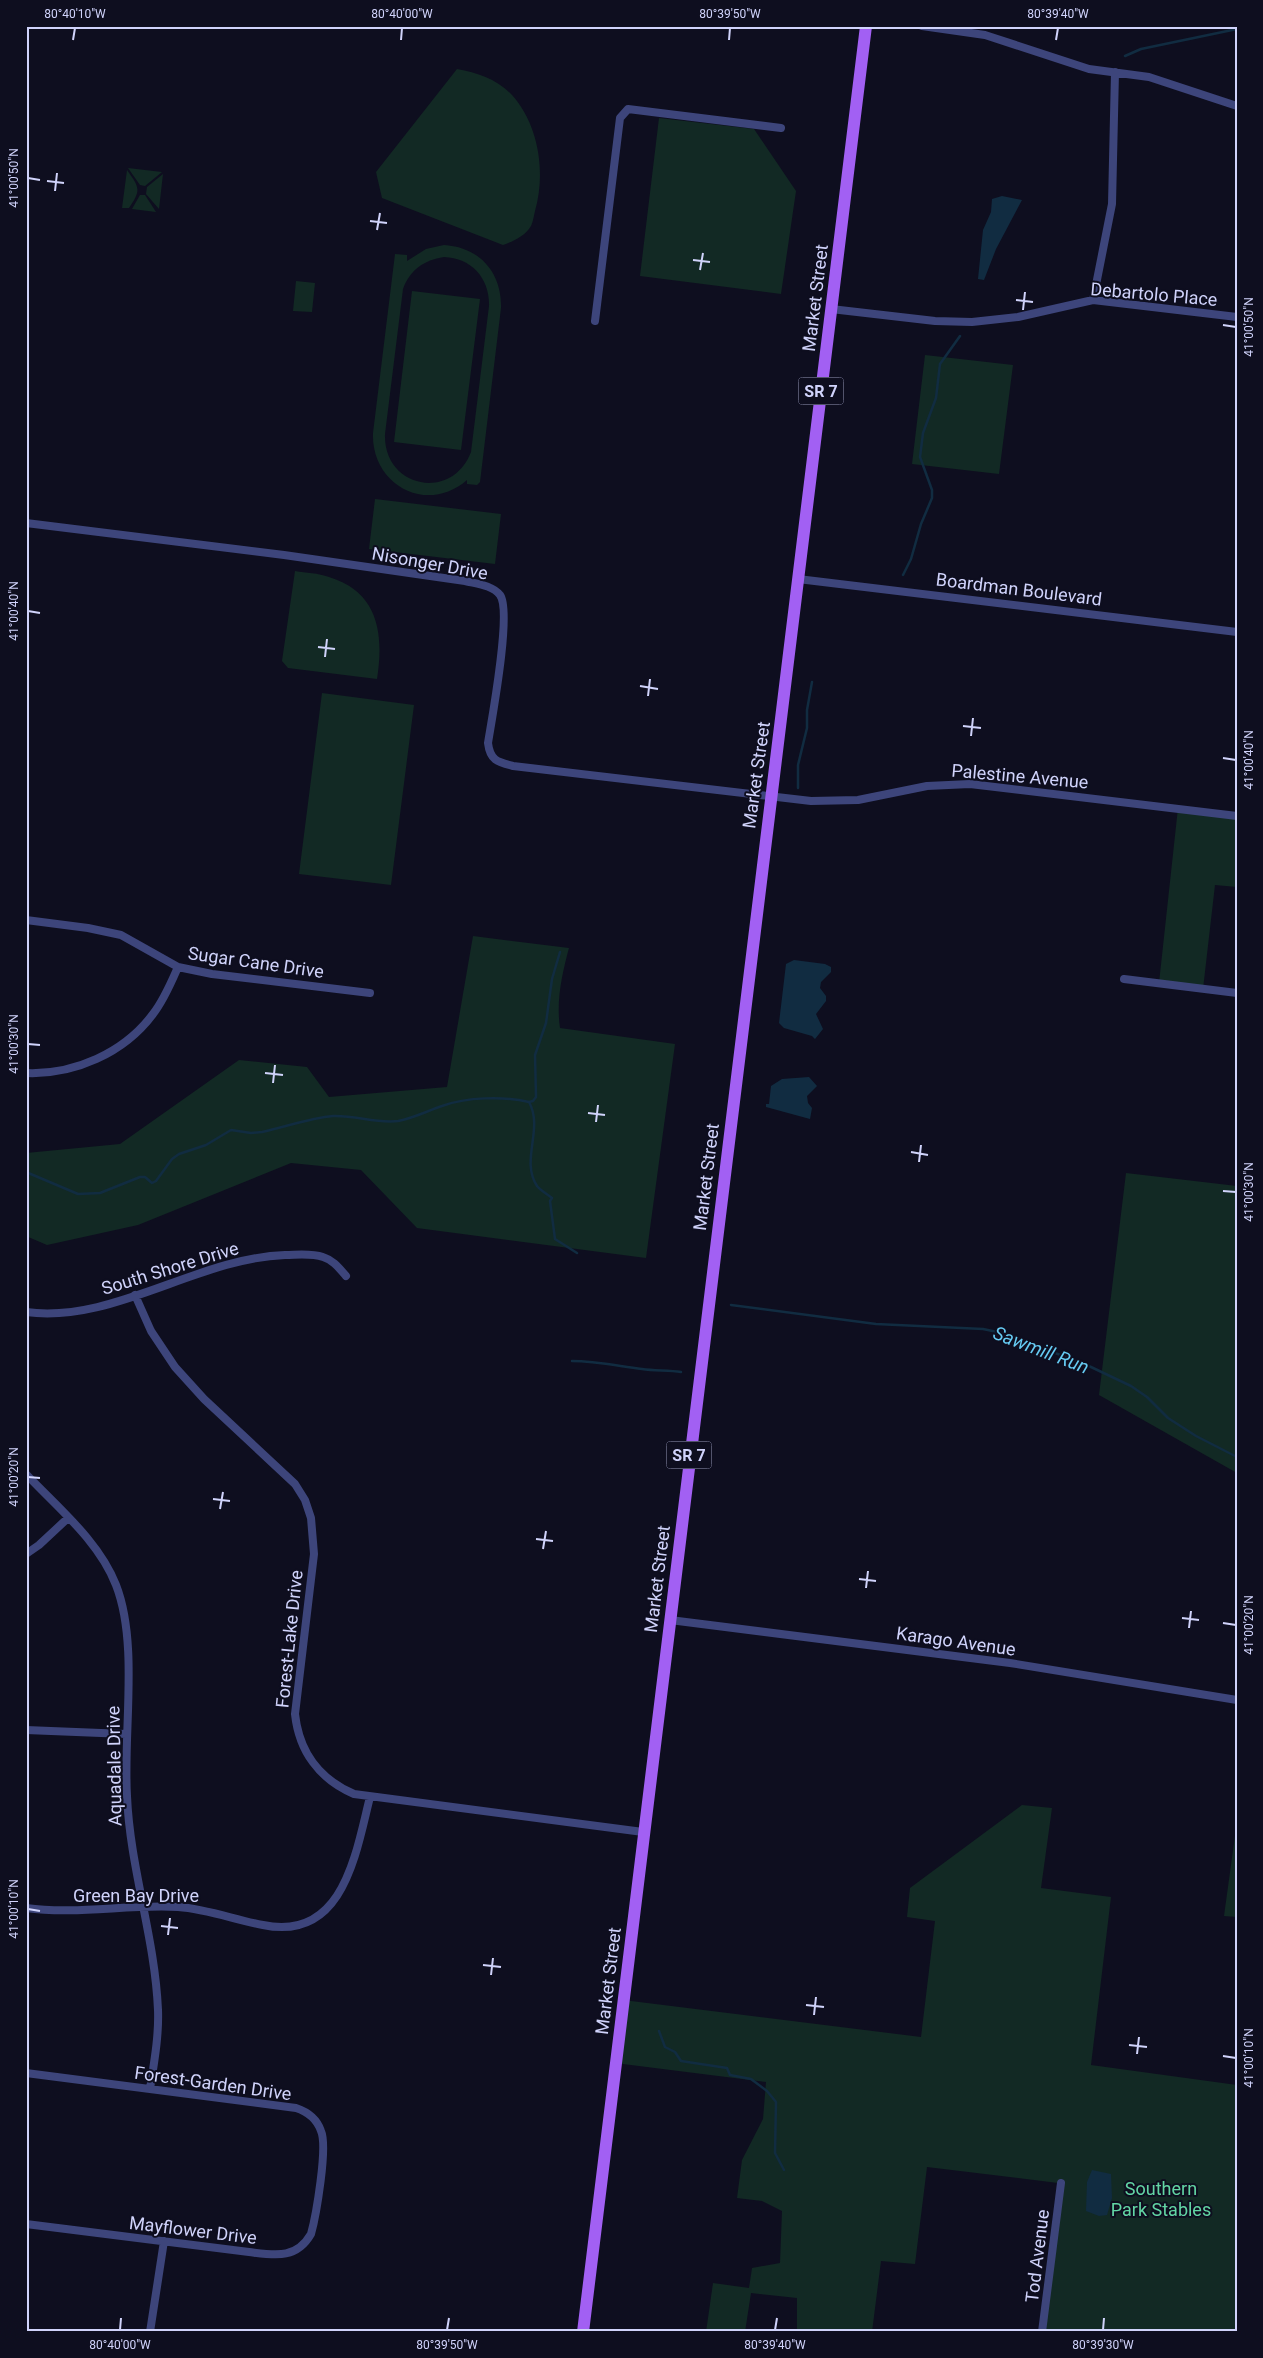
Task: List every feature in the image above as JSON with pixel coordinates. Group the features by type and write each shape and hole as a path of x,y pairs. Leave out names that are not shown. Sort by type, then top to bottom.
{"main road":[{"name":"Market Street","path":"582,2332 866,26"}],"street":[{"path":"922,26 985,35 1088,68 1150,77 1237,106"},
{"path":"1093,300 1112,205 1115,72"},
{"path":"596,321 620,118 628,109 781,128"},
{"name":"Debartolo Place","path":"831,309 935,321 972,322 1018,317 1093,300 1237,317"},
{"name":"Nisonger Drive","path":"26,523 284,555 465,581 485,586 499,594 504,606 504,622 488,743 491,757 500,763 513,766 771,796"},
{"name":"Boardman Boulevard","path":"798,579 1237,632"},
{"name":"Palestine Avenue","path":"771,796 811,801 845,801 926,786 970,784 1237,816"},
{"name":"Sugar Cane Drive","path":"26,920 88,928 121,935 178,967 212,974 370,994"},
{"path":"26,1073 48,1073 81,1066 115,1049 131,1038 153,1014 163,999 178,967"},
{"path":"1124,979 1237,993"},
{"name":"South Shore Drive","path":"26,1312 69,1313 87,1310 226,1264 273,1256 302,1254 324,1257 333,1262 346,1276"},
{"name":"Forest-Lake Drive","path":"135,1295 151,1331 175,1367 204,1399 291,1479 304,1500 313,1530 314,1554 295,1702 296,1728 305,1753 313,1764 330,1781 354,1794 644,1832"},
{"name":"Aquadale Drive","path":"26,1474 101,1555 121,1598 127,1637 126,1734 129,1823 153,1961 158,2010 158,2031 150,2089"},
{"path":"26,1554 39,1545 68,1518"},
{"name":"Karago Avenue","path":"670,1620 1010,1663 1237,1700"},
{"path":"26,1730 126,1734"},
{"name":"Green Bay Drive","path":"26,1908 64,1910 143,1908 201,1910 272,1927 289,1926 309,1920 330,1906 344,1887 370,1797"},
{"name":"Forest-Garden Drive","path":"26,2073 287,2107 308,2113 316,2120 323,2136 317,2197"},
{"name":"Tod Avenue","path":"1042,2332 1061,2183"},
{"name":"Mayflower Drive","path":"26,2224 280,2255 290,2254 303,2246 311,2234 317,2197"},
{"path":"150,2332 164,2242"}],"green space":[{"path":"457,69 487,78 506,89 512,95 529,120 538,150 540,181 531,226 529,230 515,240 503,245 382,198 376,172"},
{"path":"659,118 754,129 796,191 781,294 640,276"},
{"path":"128,168 162,172 145,186 140,185"},
{"path":"127,170 137,185 137,193 129,208 122,208"},
{"path":"163,174 159,209 146,194 147,187"},
{"path":"140,195 145,195 156,212 132,209"},
{"path":"444,245 457,247 478,256 493,273 500,295 501,308 480,482 477,485 467,484 467,480 451,490 435,495 419,494 404,489 391,480 381,467 375,451 373,433 395,254 407,255 407,261 426,249","holes":["437,258 454,258 463,261 477,272 483,279 489,296 471,452 462,468 449,478 435,483 420,482 406,477 395,467 387,452 385,434 403,289 414,271 424,263"]},
{"path":"296,281 315,283 312,312 293,311"},
{"path":"412,291 480,299 461,450 394,442"},
{"path":"925,355 1013,365 999,474 912,464"},
{"path":"375,499 501,514 495,564 369,549"},
{"path":"295,571 325,576 346,584 359,593 368,604 378,631 379,663 377,679 288,668 282,661"},
{"path":"322,693 414,705 391,885 299,874"},
{"path":"1178,808 1237,816 1237,887 1215,885 1203,989 1159,983"},
{"path":"473,936 569,948 560,988 560,1028 675,1044 646,1258 417,1228 361,1170 291,1163 138,1225 47,1245 26,1236 26,1153 120,1144 239,1060 307,1067 329,1097 447,1087"},
{"path":"1126,1173 1237,1186 1237,1473 1099,1395"},
{"name":"Southern Park Stables","path":"1022,1805 1052,1808 1041,1888 1111,1897 1091,2065 1237,2085 1237,2332 1042,2332 1058,2183 927,2167 915,2264 881,2261 872,2332 797,2332 797,2298 751,2293 745,2332 706,2332 713,2283 749,2288 752,2268 780,2263 782,2211 762,2201 737,2198 742,2160 763,2119 766,2082 615,2063 623,2000 921,2037 935,1921 907,1917 910,1888"},
{"path":"1237,1821 1237,1917 1224,1916"}],"water":[{"path":"1002,196 1022,200 996,249 984,280 978,279 983,230 991,212 992,199"},
{"path":"794,960 825,964 831,967 831,972 821,982 820,988 826,996 826,1001 816,1014 823,1029 815,1039 812,1036 784,1028 779,1023 786,964"},
{"path":"809,1077 817,1086 807,1096 808,1103 812,1108 810,1119 766,1107 766,1104 769,1104 771,1086 782,1079"},
{"path":"1092,2170 1111,2174 1112,2198 1107,2215 1099,2216 1086,2211 1087,2182"}],"waterway":[{"path":"1125,56 1141,49 1237,29"},
{"path":"903,575 911,559 921,524 932,498 932,490 920,457 923,433 936,398 940,364 960,336"},
{"path":"798,788 798,765 807,728 807,710 812,682"},
{"path":"529,1102 533,1101 536,1097 535,1055 546,1023 552,979 560,952"},
{"name":"Sawmill Run","path":"26,1172 78,1194 100,1193 140,1177 145,1177 152,1183 156,1181 172,1159 179,1154 206,1145 231,1130 251,1133 262,1132 333,1116 390,1122 462,1101 485,1098 519,1100 529,1102 533,1112 532,1176 538,1188 552,1198 550,1201 555,1239 577,1253"},
{"name":"Sawmill Run","path":"731,1305 876,1324 983,1329 1007,1334 1091,1367 1131,1386 1147,1397 1168,1418 1196,1436 1237,1457"},
{"name":"Sawmill Run","path":"572,1361 681,1372"},
{"path":"659,2031 665,2047 675,2052 681,2061 727,2068 730,2075 751,2079 767,2091 776,2102 775,2153 784,2170"}]}
